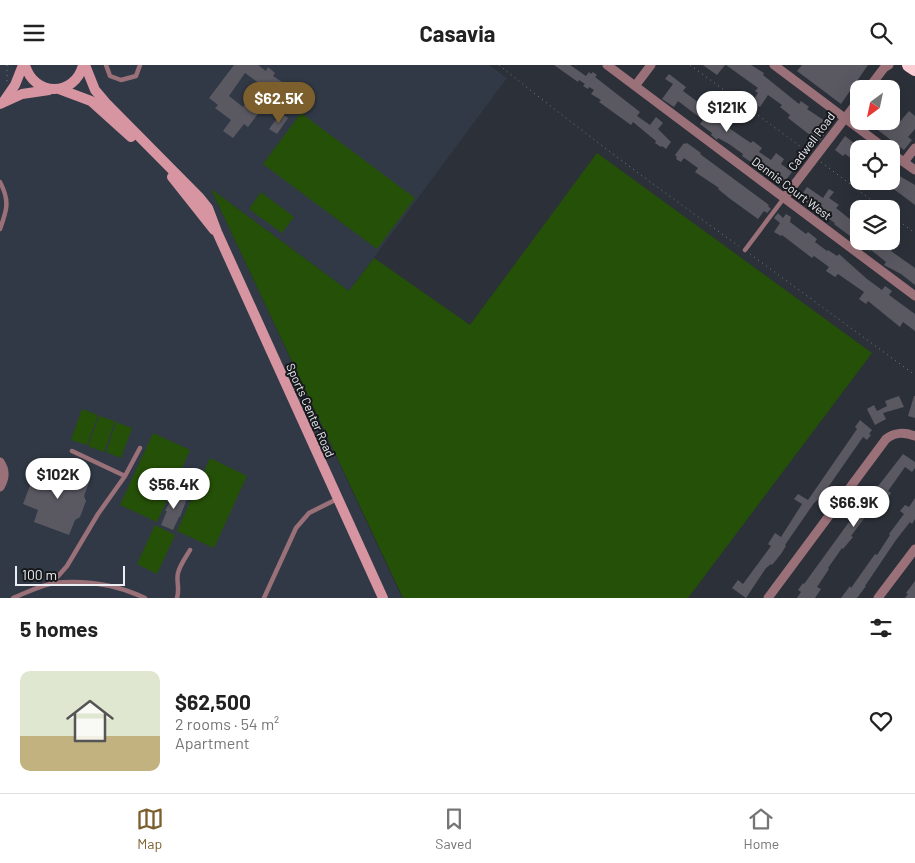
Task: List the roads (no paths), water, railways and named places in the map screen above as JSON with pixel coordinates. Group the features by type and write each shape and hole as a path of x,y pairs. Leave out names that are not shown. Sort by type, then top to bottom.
{"highway":[{"path":"909,65 915,69"}],"main road":[{"path":"24,65 34,81 44,87 56,89"},
{"path":"2,103 15,85 24,65"},
{"path":"2,103 32,91 66,87 75,80 84,65"},
{"name":"Sports Center Road","path":"84,65 95,90 106,103 208,207 217,232 383,598"},
{"name":"Sports Center Road","path":"56,89 83,97 101,109 168,173 217,232"}],"street":[{"name":"Dennis Court West","path":"607,65 915,295"},
{"path":"635,86 651,65"},
{"path":"774,65 788,69 845,118 874,140"},
{"path":"875,80 886,66"},
{"name":"Cadwell Road","path":"784,198 850,112"},
{"path":"904,162 915,148"},
{"path":"900,159 915,170"},
{"path":"768,598 886,439 900,433 915,436"},
{"path":"0,462 5,472 0,487"},
{"path":"878,598 915,550"}],"lane":[{"path":"106,65 110,76 121,80 136,76 140,65"},
{"path":"0,182 6,195 7,203 0,229"},
{"path":"745,250 784,198"},
{"path":"52,583 68,566 98,514 125,476 140,448"},
{"path":"72,451 125,476"},
{"path":"264,598 296,528 310,513 338,499"},
{"path":"177,598 179,591 178,573 190,549"},
{"path":"13,598 52,583 106,585 123,589 145,598"}]}
